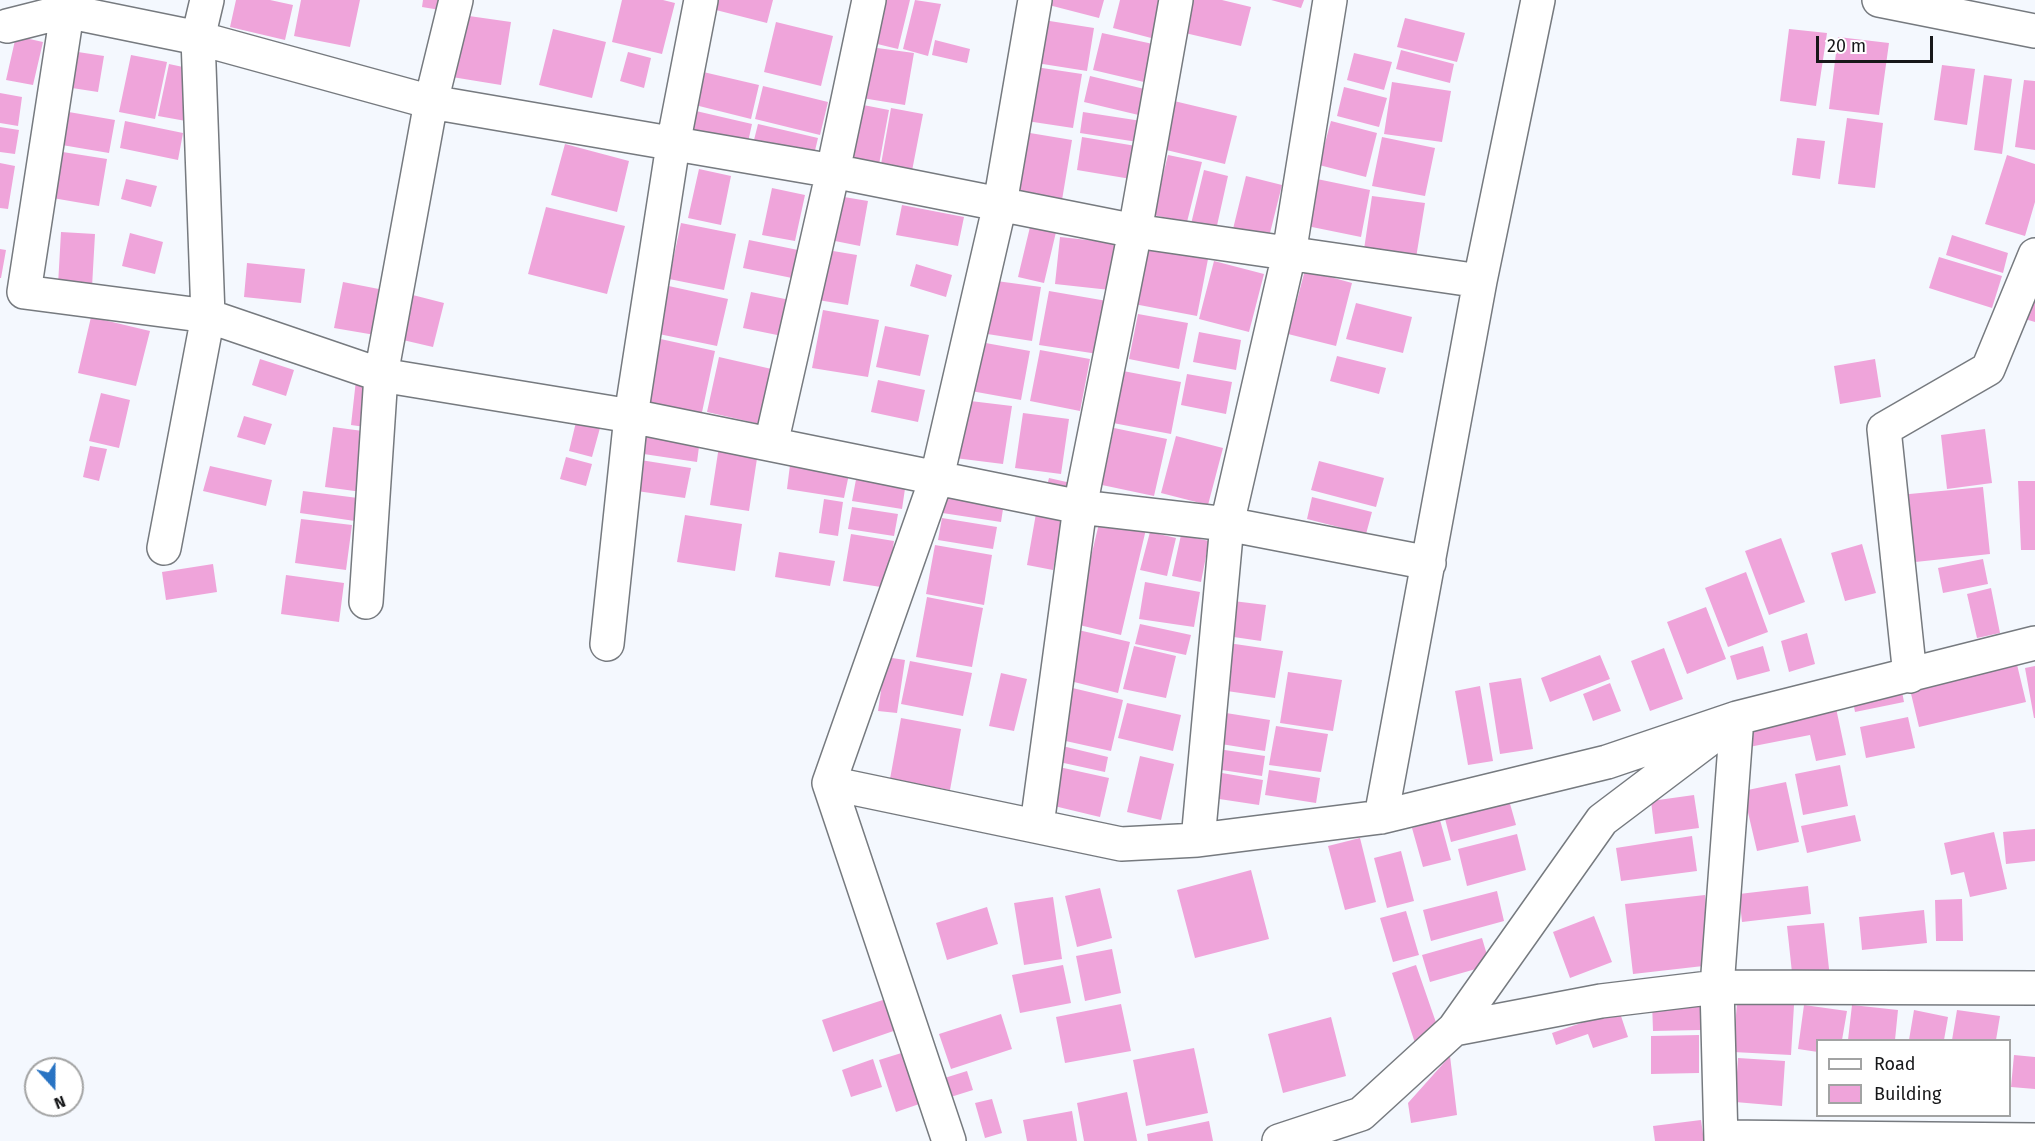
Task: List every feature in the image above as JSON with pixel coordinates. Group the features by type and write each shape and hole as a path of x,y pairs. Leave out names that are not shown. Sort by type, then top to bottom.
{"street":[{"path":"164,548 208,316 198,38 207,0"},
{"path":"366,602 381,375 431,102 456,0"},
{"path":"607,644 631,416 673,145 701,0"},
{"path":"771,444 869,0"},
{"path":"950,1141 829,783 936,477 1000,204 1035,0"},
{"path":"1037,825 1080,507 1135,231 1176,0"},
{"path":"1198,840 1227,524 1289,254 1330,0"},
{"path":"1382,817 1480,281 1538,0"},
{"path":"1879,0 2035,31"},
{"path":"68,6 24,292 208,316 381,375 631,416 1080,507 1227,524 1429,563"},
{"path":"7,26 68,6 198,38 431,102 833,171 1135,231 1480,281"},
{"path":"1910,676 1884,429 1988,369 2035,255"},
{"path":"829,783 1121,844 1198,840 1382,817 1608,762 1737,718 2035,643"},
{"path":"1737,718 1717,987 1721,1139 2035,1140"},
{"path":"1279,1141 1366,1128 1454,1029 1602,820 1737,718"},
{"path":"1454,1029 1601,1001 1717,987 2035,988"}],"building":[{"path":"236,0 270,0 293,5 285,40 230,27"},
{"path":"301,0 360,0 350,47 294,36"},
{"path":"423,0 448,0 446,11 422,7"},
{"path":"622,0 663,0 675,3 662,54 612,42"},
{"path":"714,0 773,0 767,23 712,9"},
{"path":"879,0 910,0 898,49 869,42"},
{"path":"915,0 941,4 928,56 903,49"},
{"path":"1041,0 1104,0 1099,18 1041,3"},
{"path":"1120,0 1165,0 1155,39 1113,28"},
{"path":"1193,0 1222,0 1251,7 1241,46 1185,33"},
{"path":"1271,0 1304,0 1301,8"},
{"path":"462,15 511,22 501,85 452,77"},
{"path":"1405,18 1465,33 1457,62 1397,47"},
{"path":"1037,19 1094,28 1087,71 1030,62"},
{"path":"776,22 833,36 821,86 764,72"},
{"path":"553,29 606,42 592,98 539,85"},
{"path":"1789,29 1827,33 1816,106 1780,101"},
{"path":"1102,33 1153,44 1144,82 1093,70"},
{"path":"16,36 43,42 33,85 6,80"},
{"path":"1838,37 1889,43 1879,115 1829,109"},
{"path":"935,40 970,49 967,63 932,55"},
{"path":"870,47 914,53 905,105 862,98"},
{"path":"1401,50 1454,64 1450,83 1396,69"},
{"path":"78,52 104,56 98,92 72,88"},
{"path":"628,52 651,58 644,88 620,81"},
{"path":"1354,53 1392,62 1384,90 1347,80"},
{"path":"131,55 167,62 155,119 119,112"},
{"path":"169,64 197,70 186,121 158,116"},
{"path":"1942,65 1975,69 1967,125 1934,120"},
{"path":"1029,66 1082,74 1073,128 1020,120"},
{"path":"699,71 759,85 751,119 691,104"},
{"path":"1984,75 2012,79 2002,154 1974,150"},
{"path":"1090,76 1153,91 1147,117 1084,102"},
{"path":"2024,80 2035,81 2035,150 2015,147"},
{"path":"1392,82 1451,91 1442,142 1384,134"},
{"path":"763,86 828,102 820,135 755,119"},
{"path":"1344,87 1387,98 1379,127 1337,116"},
{"path":"0,93 22,97 18,126 0,123"},
{"path":"1174,101 1237,116 1225,164 1162,149"},
{"path":"858,104 889,110 878,170 847,165"},
{"path":"891,108 923,114 911,176 880,170"},
{"path":"63,111 115,120 109,153 56,144"},
{"path":"696,111 752,124 746,151 690,137"},
{"path":"1083,112 1148,122 1144,143 1080,133"},
{"path":"1847,118 1883,123 1875,188 1838,184"},
{"path":"125,121 183,133 178,160 120,148"},
{"path":"1331,121 1377,133 1366,177 1319,165"},
{"path":"758,124 818,138 813,159 753,144"},
{"path":"0,127 19,130 15,154 0,152"},
{"path":"1024,132 1072,140 1062,200 1014,193"},
{"path":"1082,137 1136,146 1131,179 1077,170"},
{"path":"1382,137 1435,148 1425,196 1372,186"},
{"path":"1797,138 1825,141 1820,179 1792,175"},
{"path":"565,144 629,161 617,212 551,195"},
{"path":"50,150 107,159 99,206 41,196"},
{"path":"1168,155 1202,162 1187,222 1153,215"},
{"path":"2007,155 2035,164 2035,202 2025,236 1985,224"},
{"path":"0,163 15,166 8,209 0,208"},
{"path":"699,169 731,176 721,225 688,218"},
{"path":"1204,170 1228,176 1216,230 1191,224"},
{"path":"1246,176 1282,185 1269,237 1233,229"},
{"path":"126,179 157,186 151,207 121,199"},
{"path":"1317,179 1370,190 1361,237 1307,226"},
{"path":"772,188 805,195 795,241 762,235"},
{"path":"832,195 868,201 860,246 825,239"},
{"path":"1372,196 1425,203 1415,264 1363,256"},
{"path":"902,205 964,217 958,246 896,235"},
{"path":"546,207 625,226 607,294 528,274"},
{"path":"681,223 736,234 724,290 669,279"},
{"path":"1030,227 1056,232 1044,283 1018,277"},
{"path":"61,232 95,234 92,287 58,285"},
{"path":"130,233 163,242 155,274 122,266"},
{"path":"1952,235 2008,253 2003,273 1946,255"},
{"path":"1060,237 1115,243 1110,290 1055,284"},
{"path":"749,240 798,250 792,278 743,268"},
{"path":"1146,247 1208,259 1197,316 1134,304"},
{"path":"0,249 6,250 1,278 0,278"},
{"path":"821,249 857,255 848,305 812,299"},
{"path":"1939,257 2002,276 1992,308 1929,288"},
{"path":"1214,261 1264,274 1249,332 1199,319"},
{"path":"247,263 305,269 301,303 244,297"},
{"path":"916,264 952,275 946,297 910,286"},
{"path":"2035,269 2035,322 2018,317"},
{"path":"1305,270 1352,283 1336,346 1288,334"},
{"path":"989,280 1041,287 1032,341 981,333"},
{"path":"343,282 384,290 375,335 334,328"},
{"path":"664,285 728,299 717,346 654,333"},
{"path":"1049,291 1107,301 1098,354 1039,345"},
{"path":"401,292 444,303 433,347 390,337"},
{"path":"751,292 790,300 782,336 743,328"},
{"path":"1356,303 1412,317 1403,353 1346,339"},
{"path":"823,310 879,320 868,377 812,368"},
{"path":"1138,314 1188,323 1179,369 1129,359"},
{"path":"91,317 150,331 136,386 78,373"},
{"path":"885,326 929,335 920,376 876,367"},
{"path":"1199,332 1241,340 1236,370 1193,362"},
{"path":"656,338 715,351 701,417 642,405"},
{"path":"980,342 1030,351 1021,400 971,391"},
{"path":"1040,350 1090,359 1080,411 1030,401"},
{"path":"1337,356 1386,368 1379,394 1330,381"},
{"path":"719,357 776,370 764,425 707,412"},
{"path":"260,359 294,370 286,396 252,385"},
{"path":"1875,359 1881,397 1840,404 1834,366"},
{"path":"1123,371 1181,382 1171,434 1113,423"},
{"path":"1187,374 1232,382 1226,414 1181,405"},
{"path":"356,380 378,383 372,428 351,425"},
{"path":"878,380 925,390 918,422 871,412"},
{"path":"101,393 130,400 119,448 89,441"},
{"path":"962,400 1012,406 1003,464 955,458"},
{"path":"1023,413 1069,419 1061,474 1015,468"},
{"path":"244,416 272,424 265,445 237,437"},
{"path":"576,422 600,428 592,457 569,451"},
{"path":"333,427 370,432 362,492 325,487"},
{"path":"1114,428 1167,439 1154,496 1102,485"},
{"path":"1985,429 1992,483 1947,489 1941,435"},
{"path":"642,430 700,439 697,462 637,453"},
{"path":"1176,436 1223,448 1208,505 1161,493"},
{"path":"90,446 107,449 99,481 83,477"},
{"path":"719,446 758,452 749,511 710,505"},
{"path":"566,457 592,464 586,486 560,479"},
{"path":"634,459 691,468 685,498 630,490"},
{"path":"1319,461 1384,478 1376,507 1311,490"},
{"path":"790,465 849,474 844,498 787,489"},
{"path":"210,466 272,480 266,506 203,491"},
{"path":"857,474 906,482 902,509 852,501"},
{"path":"1049,478 1071,483 1066,502 1044,497"},
{"path":"2018,481 2035,481 2035,550 2021,550"},
{"path":"941,486 1005,496 1001,522 936,512"},
{"path":"1983,487 1990,554 1906,563 1899,495"},
{"path":"303,491 358,498 355,521 300,513"},
{"path":"1312,497 1372,512 1366,534 1307,519"},
{"path":"824,499 843,502 838,536 819,533"},
{"path":"1038,502 1065,506 1053,570 1027,565"},
{"path":"852,507 898,514 894,536 848,529"},
{"path":"685,515 742,524 735,571 677,562"},
{"path":"1101,515 1147,525 1121,635 1075,624"},
{"path":"942,518 997,527 993,549 938,540"},
{"path":"301,519 352,525 346,570 295,563"},
{"path":"1150,532 1176,538 1167,576 1140,570"},
{"path":"851,534 894,541 887,588 843,581"},
{"path":"1181,535 1209,541 1201,582 1172,576"},
{"path":"1781,538 1805,602 1769,615 1745,551"},
{"path":"1862,544 1876,593 1845,601 1831,553"},
{"path":"935,545 992,555 984,605 926,594"},
{"path":"779,552 835,561 830,586 775,577"},
{"path":"1983,559 1988,584 1943,593 1938,568"},
{"path":"213,564 217,592 166,600 162,572"},
{"path":"1746,572 1768,632 1728,647 1705,588"},
{"path":"286,575 344,583 339,622 281,614"},
{"path":"1145,582 1200,592 1194,627 1139,619"},
{"path":"1991,588 2000,633 1977,638 1967,594"},
{"path":"927,597 983,608 972,667 916,657"},
{"path":"1233,601 1266,605 1261,641 1227,636"},
{"path":"1706,607 1726,659 1687,674 1667,622"},
{"path":"1140,624 1191,635 1186,655 1135,644"},
{"path":"1074,629 1130,642 1118,693 1062,679"},
{"path":"1807,633 1815,664 1789,672 1781,641"},
{"path":"1228,643 1283,651 1275,698 1220,690"},
{"path":"1134,646 1176,656 1166,698 1123,689"},
{"path":"1763,646 1770,671 1737,680 1730,656"},
{"path":"1664,648 1683,699 1650,711 1631,661"},
{"path":"2014,652 2026,702 1919,727 1907,677"},
{"path":"1600,655 1610,679 1550,702 1541,678"},
{"path":"886,657 905,660 897,713 878,711"},
{"path":"910,661 972,673 963,716 901,704"},
{"path":"2035,666 2035,718 2034,718 2025,668"},
{"path":"1288,672 1342,680 1333,731 1280,723"},
{"path":"1001,673 1027,679 1014,731 989,726"},
{"path":"1521,678 1533,749 1500,754 1489,683"},
{"path":"1900,681 1904,702 1855,712 1851,691"},
{"path":"1610,683 1621,711 1593,721 1583,694"},
{"path":"1064,686 1123,700 1111,751 1052,738"},
{"path":"1480,686 1493,761 1468,765 1455,691"},
{"path":"1127,703 1181,715 1173,751 1118,738"},
{"path":"1836,708 1846,755 1816,761 1810,735 1749,747 1745,727"},
{"path":"1226,713 1270,720 1265,751 1221,744"},
{"path":"1908,717 1915,748 1866,758 1860,727"},
{"path":"901,718 961,729 950,790 890,779"},
{"path":"1276,726 1328,734 1321,772 1269,765"},
{"path":"1054,744 1108,757 1105,772 1050,760"},
{"path":"1211,748 1265,756 1262,776 1208,768"},
{"path":"1140,756 1174,764 1161,820 1127,812"},
{"path":"1840,765 1848,806 1803,815 1795,774"},
{"path":"1059,767 1109,778 1100,817 1050,805"},
{"path":"1269,770 1320,778 1316,803 1265,795"},
{"path":"1210,771 1263,780 1259,805 1206,797"},
{"path":"1786,782 1799,842 1757,851 1743,791"},
{"path":"1507,793 1516,825 1451,842 1443,811"},
{"path":"1694,795 1699,828 1655,834 1651,801"},
{"path":"1855,815 1861,841 1807,853 1801,826"},
{"path":"1440,820 1451,860 1423,867 1412,828"},
{"path":"2035,829 2035,861 2006,864 2003,832"},
{"path":"1994,832 2007,889 1970,897 1964,872 1951,875 1944,843"},
{"path":"1517,834 1526,870 1467,886 1458,849"},
{"path":"1692,836 1697,871 1621,881 1616,848"},
{"path":"1360,838 1376,902 1345,910 1328,846"},
{"path":"1401,851 1414,901 1387,908 1374,858"},
{"path":"1251,870 1269,939 1195,958 1177,890"},
{"path":"1808,886 1811,914 1742,922 1739,894"},
{"path":"1100,888 1112,938 1077,947 1065,896"},
{"path":"1497,891 1504,921 1431,941 1423,910"},
{"path":"1705,895 1712,965 1633,974 1625,904"},
{"path":"1053,897 1062,959 1024,965 1014,903"},
{"path":"1962,899 1963,941 1936,941 1935,900"},
{"path":"987,907 998,944 947,960 936,923"},
{"path":"1924,910 1927,943 1862,950 1859,917"},
{"path":"1406,911 1419,955 1393,962 1380,918"},
{"path":"1594,916 1612,962 1570,978 1553,932"},
{"path":"1824,923 1830,978 1793,982 1787,926"},
{"path":"1482,938 1490,965 1430,982 1422,955"},
{"path":"1112,949 1121,993 1085,1001 1076,956"},
{"path":"1063,965 1071,1003 1020,1013 1012,975"},
{"path":"1416,965 1440,1034 1415,1043 1392,973"},
{"path":"895,996 905,1027 833,1052 822,1020"},
{"path":"1700,1001 1701,1030 1653,1031 1652,1002"},
{"path":"1737,1003 1794,1005 1791,1055 1733,1052"},
{"path":"1121,1004 1131,1051 1065,1063 1056,1017"},
{"path":"1804,1005 1847,1011 1842,1039 1816,1039 1816,1052 1798,1049"},
{"path":"1852,1005 1898,1010 1895,1039 1848,1039"},
{"path":"1619,1010 1628,1037 1593,1048 1588,1034 1556,1045 1552,1033"},
{"path":"1914,1010 1948,1017 1944,1039 1909,1039"},
{"path":"1957,1010 2000,1016 1996,1039 1952,1039"},
{"path":"1001,1014 1012,1049 951,1069 939,1034"},
{"path":"1331,1017 1346,1076 1283,1093 1268,1034"},
{"path":"1699,1035 1699,1073 1651,1074 1651,1036"},
{"path":"1194,1048 1208,1113 1146,1126 1133,1060"},
{"path":"911,1050 928,1101 896,1112 879,1060"},
{"path":"2014,1055 2035,1057 2035,1089 2011,1087"},
{"path":"1450,1056 1457,1115 1411,1123 1408,1103"},
{"path":"1738,1058 1785,1061 1782,1106 1735,1102"},
{"path":"873,1059 882,1087 851,1097 842,1070"},
{"path":"967,1071 973,1090 941,1100 935,1081"},
{"path":"1127,1092 1137,1141 1084,1141 1077,1103"},
{"path":"992,1099 1002,1133 985,1138 975,1103"},
{"path":"1072,1111 1077,1141 1027,1141 1023,1120"},
{"path":"1701,1120 1704,1141 1655,1141 1653,1126"},
{"path":"1209,1121 1213,1141 1148,1141 1147,1134"}]}
